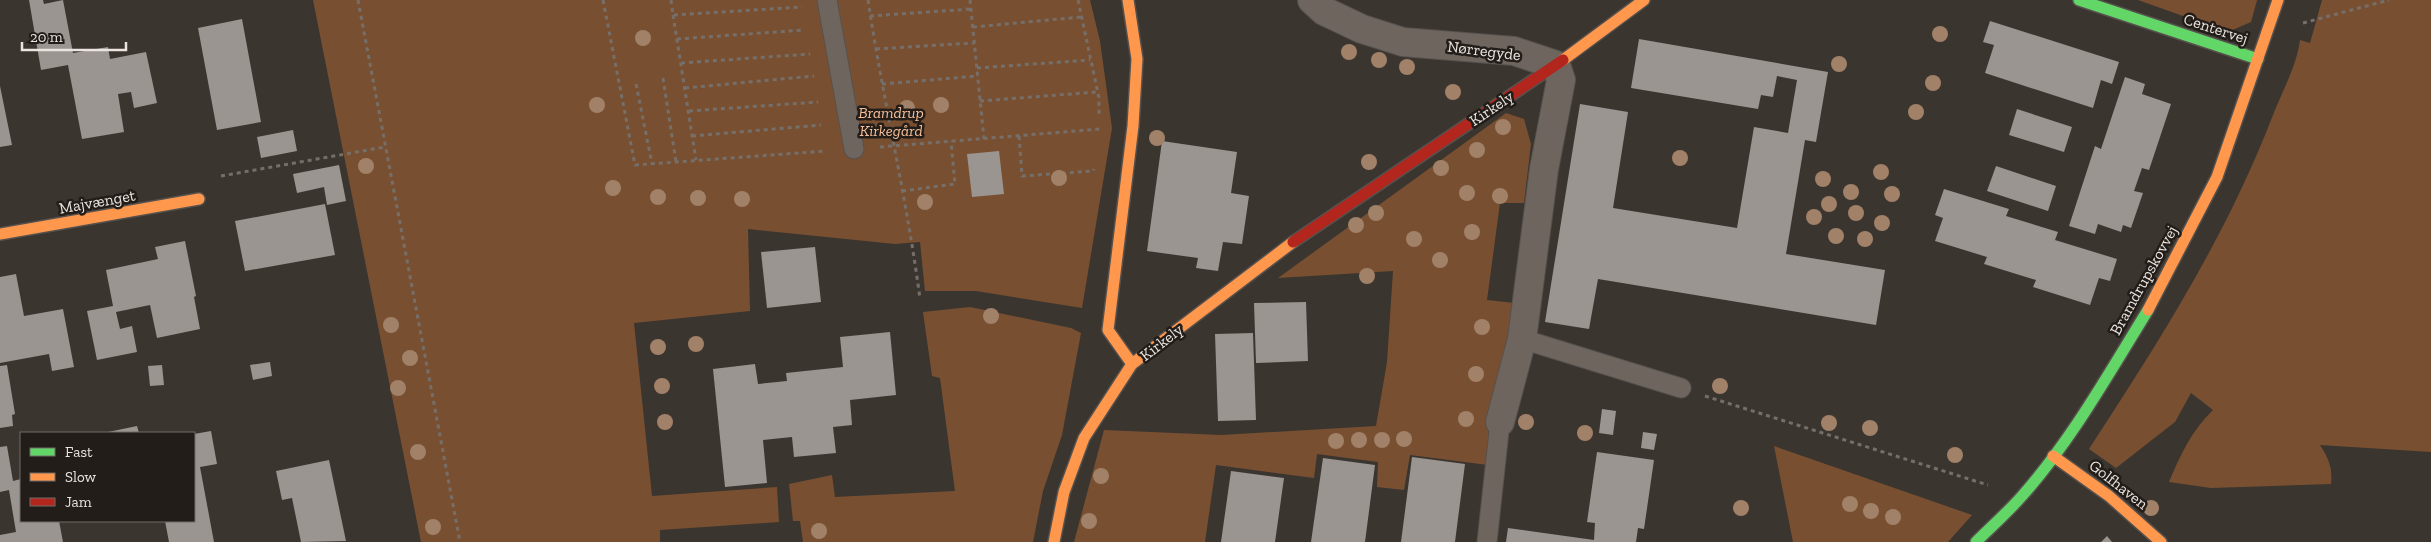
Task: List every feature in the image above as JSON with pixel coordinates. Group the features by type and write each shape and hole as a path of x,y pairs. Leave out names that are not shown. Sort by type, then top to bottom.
{"street":[{"name":"Kirkely","path":"1128,0 1137,59 1133,126 1108,330 1132,364"},
{"name":"Nørregyde","path":"1312,0 1324,11 1362,29 1403,42 1514,51 1556,65"},
{"path":"1500,422 1522,340 1544,169 1562,80 1556,65 1644,0"},
{"name":"Centervej","path":"2078,0 2258,59"},
{"name":"Bramdrupskovvej","path":"1976,542 2022,496 2053,456 2101,386 2152,302 2217,177 2278,0"},
{"name":"Kirkely","path":"1054,542 1064,492 1084,438 1132,364 1272,256 1556,65"},
{"name":"Majvænget","path":"0,234 199,199"},
{"name":"Golfhaven","path":"2053,456 2095,484 2132,514 2161,542"}],"lane":[{"path":"827,3 854,149"},
{"path":"1522,340 1681,388"},
{"path":"1487,542 1500,422"}],"path":[{"path":"358,0 460,542"},
{"path":"603,0 635,165 1133,126"},
{"path":"671,0 696,160"},
{"path":"868,0 892,146 912,242 920,299"},
{"path":"970,0 984,139"},
{"path":"1078,0 1097,92 1098,138"},
{"path":"2272,17 2306,24 2389,0"},
{"path":"674,15 827,3"},
{"path":"870,16 971,9"},
{"path":"972,27 1081,17"},
{"path":"677,39 832,28"},
{"path":"876,49 974,43"},
{"path":"681,64 836,52"},
{"path":"977,68 1090,60"},
{"path":"685,88 840,73"},
{"path":"882,84 978,76"},
{"path":"663,78 676,162"},
{"path":"636,84 652,164"},
{"path":"980,101 1097,92"},
{"path":"689,111 845,100"},
{"path":"692,136 849,123"},
{"path":"1019,136 1022,176 1094,171 1094,163"},
{"path":"902,191 955,184 951,141"},
{"path":"199,199 205,178 385,147"},
{"path":"1681,388 2022,496"}],"green space":[{"name":"Bramdrup Kirkegård","path":"313,0 1090,0 1100,41 1112,128 1082,308 976,291 925,291 920,242 895,244 748,229 750,311 634,323 652,496 777,487 779,522 660,530 660,542 421,542"},
{"path":"2138,0 2257,0 2251,22 2228,32"},
{"path":"2322,0 2431,0 2431,452 2320,445 2329,463 2331,484 2211,488 2169,482 2187,443 2213,410 2191,393 2175,422 2116,468 2089,449 2166,328 2213,246 2255,160 2293,69 2300,40 2310,43"},
{"path":"1506,113 1524,119 1531,144 1524,203 1500,203 1487,300 1514,303 1488,465 1410,455 1404,490 1377,487 1378,462 1317,454 1314,478 1216,465 1205,542 1074,542 1104,430 1221,435 1376,426 1387,362 1393,271 1278,278"},
{"path":"970,307 1071,328 1081,333 1062,435 1043,491 1033,542 803,542 800,521 793,521 789,484 832,475 835,497 955,491 940,378 932,376 923,312"},
{"path":"1774,446 1972,515 1948,542 1793,542"}],"building":[{"path":"29,0 43,0 44,4 63,0 73,53 108,47 110,59 146,52 157,103 134,108 131,92 118,94 124,132 82,139 68,65 41,70"},
{"path":"242,19 261,122 217,130 198,28"},
{"path":"1990,21 2119,62 2112,84 2101,80 2093,108 1985,73 1994,45 1983,42"},
{"path":"1639,39 1828,72 1816,142 1805,140 1786,254 1885,270 1876,325 1598,279 1589,329 1545,322 1580,104 1628,112 1613,208 1737,228 1754,127 1788,133 1797,80 1777,76 1773,97 1761,95 1758,109 1631,88"},
{"path":"2125,77 2145,84 2142,94 2171,104 2149,170 2142,168 2134,191 2143,193 2131,228 2123,225 2121,232 2098,224 2095,234 2069,226 2095,146 2101,149"},
{"path":"0,86 12,145 0,147"},
{"path":"2017,109 2072,127 2064,152 2009,135"},
{"path":"293,130 297,151 261,158 257,137"},
{"path":"1162,141 1237,152 1231,193 1249,196 1242,244 1223,242 1218,271 1196,268 1198,258 1147,251"},
{"path":"999,151 1004,194 972,197 967,154"},
{"path":"339,165 346,201 327,205 324,187 297,193 293,174"},
{"path":"1996,166 2056,186 2048,211 1987,191"},
{"path":"1944,189 2009,209 2006,216 2058,232 2055,240 2117,259 2110,281 2099,278 2090,305 2033,287 2036,280 1984,264 1987,257 1935,241 1943,218 1935,215"},
{"path":"325,204 335,255 245,271 235,221"},
{"path":"185,241 196,296 194,297 200,329 157,338 150,305 116,312 120,329 132,326 137,352 97,360 87,311 113,306 106,270 158,259 155,247"},
{"path":"815,247 821,302 767,308 761,252"},
{"path":"16,274 24,316 63,309 74,367 52,371 49,354 0,363 0,277"},
{"path":"1306,302 1308,361 1256,363 1254,303"},
{"path":"890,332 896,395 850,400 852,425 833,427 836,453 794,457 792,437 763,440 767,483 725,487 713,369 755,364 758,384 787,381 786,373 843,367 840,337"},
{"path":"1253,333 1256,420 1218,421 1215,334"},
{"path":"270,362 272,376 253,380 250,365"},
{"path":"7,365 15,414 12,415 13,426 0,428 0,366"},
{"path":"162,365 164,385 150,386 148,366"},
{"path":"1602,409 1616,411 1613,435 1599,433"},
{"path":"137,426 139,432 108,432"},
{"path":"211,431 217,464 200,467 214,542 169,542 165,522 195,522 195,434"},
{"path":"1643,432 1657,434 1654,450 1641,448"},
{"path":"7,446 13,481 20,479 20,522 59,522 63,542 0,542 0,535 16,532 9,490 0,492 0,447"},
{"path":"1597,452 1654,460 1644,529 1638,528 1636,542 1506,542 1508,528 1594,540 1595,523 1587,522"},
{"path":"1412,457 1465,464 1455,542 1401,542"},
{"path":"1323,458 1375,465 1365,542 1311,542"},
{"path":"329,460 346,541 301,542 292,498 282,500 276,471"},
{"path":"1231,471 1284,478 1275,542 1221,542"},
{"path":"2107,536 2112,542 2101,542"}],"traffic: fast":[{"path":"2079,0 2258,59"},
{"path":"1976,542 2017,502 2057,453 2089,406 2148,310"}],"traffic: slow":[{"path":"1128,0 1137,59 1133,126 1108,330 1132,364"},
{"path":"1563,60 1644,0"},
{"path":"2148,310 2217,177 2278,0"},
{"path":"0,234 199,199"},
{"path":"1054,542 1064,492 1084,438 1132,364 1293,242"},
{"path":"2053,456 2109,496 2161,542"}],"traffic: jam":[{"path":"1293,242 1563,60"}]}
